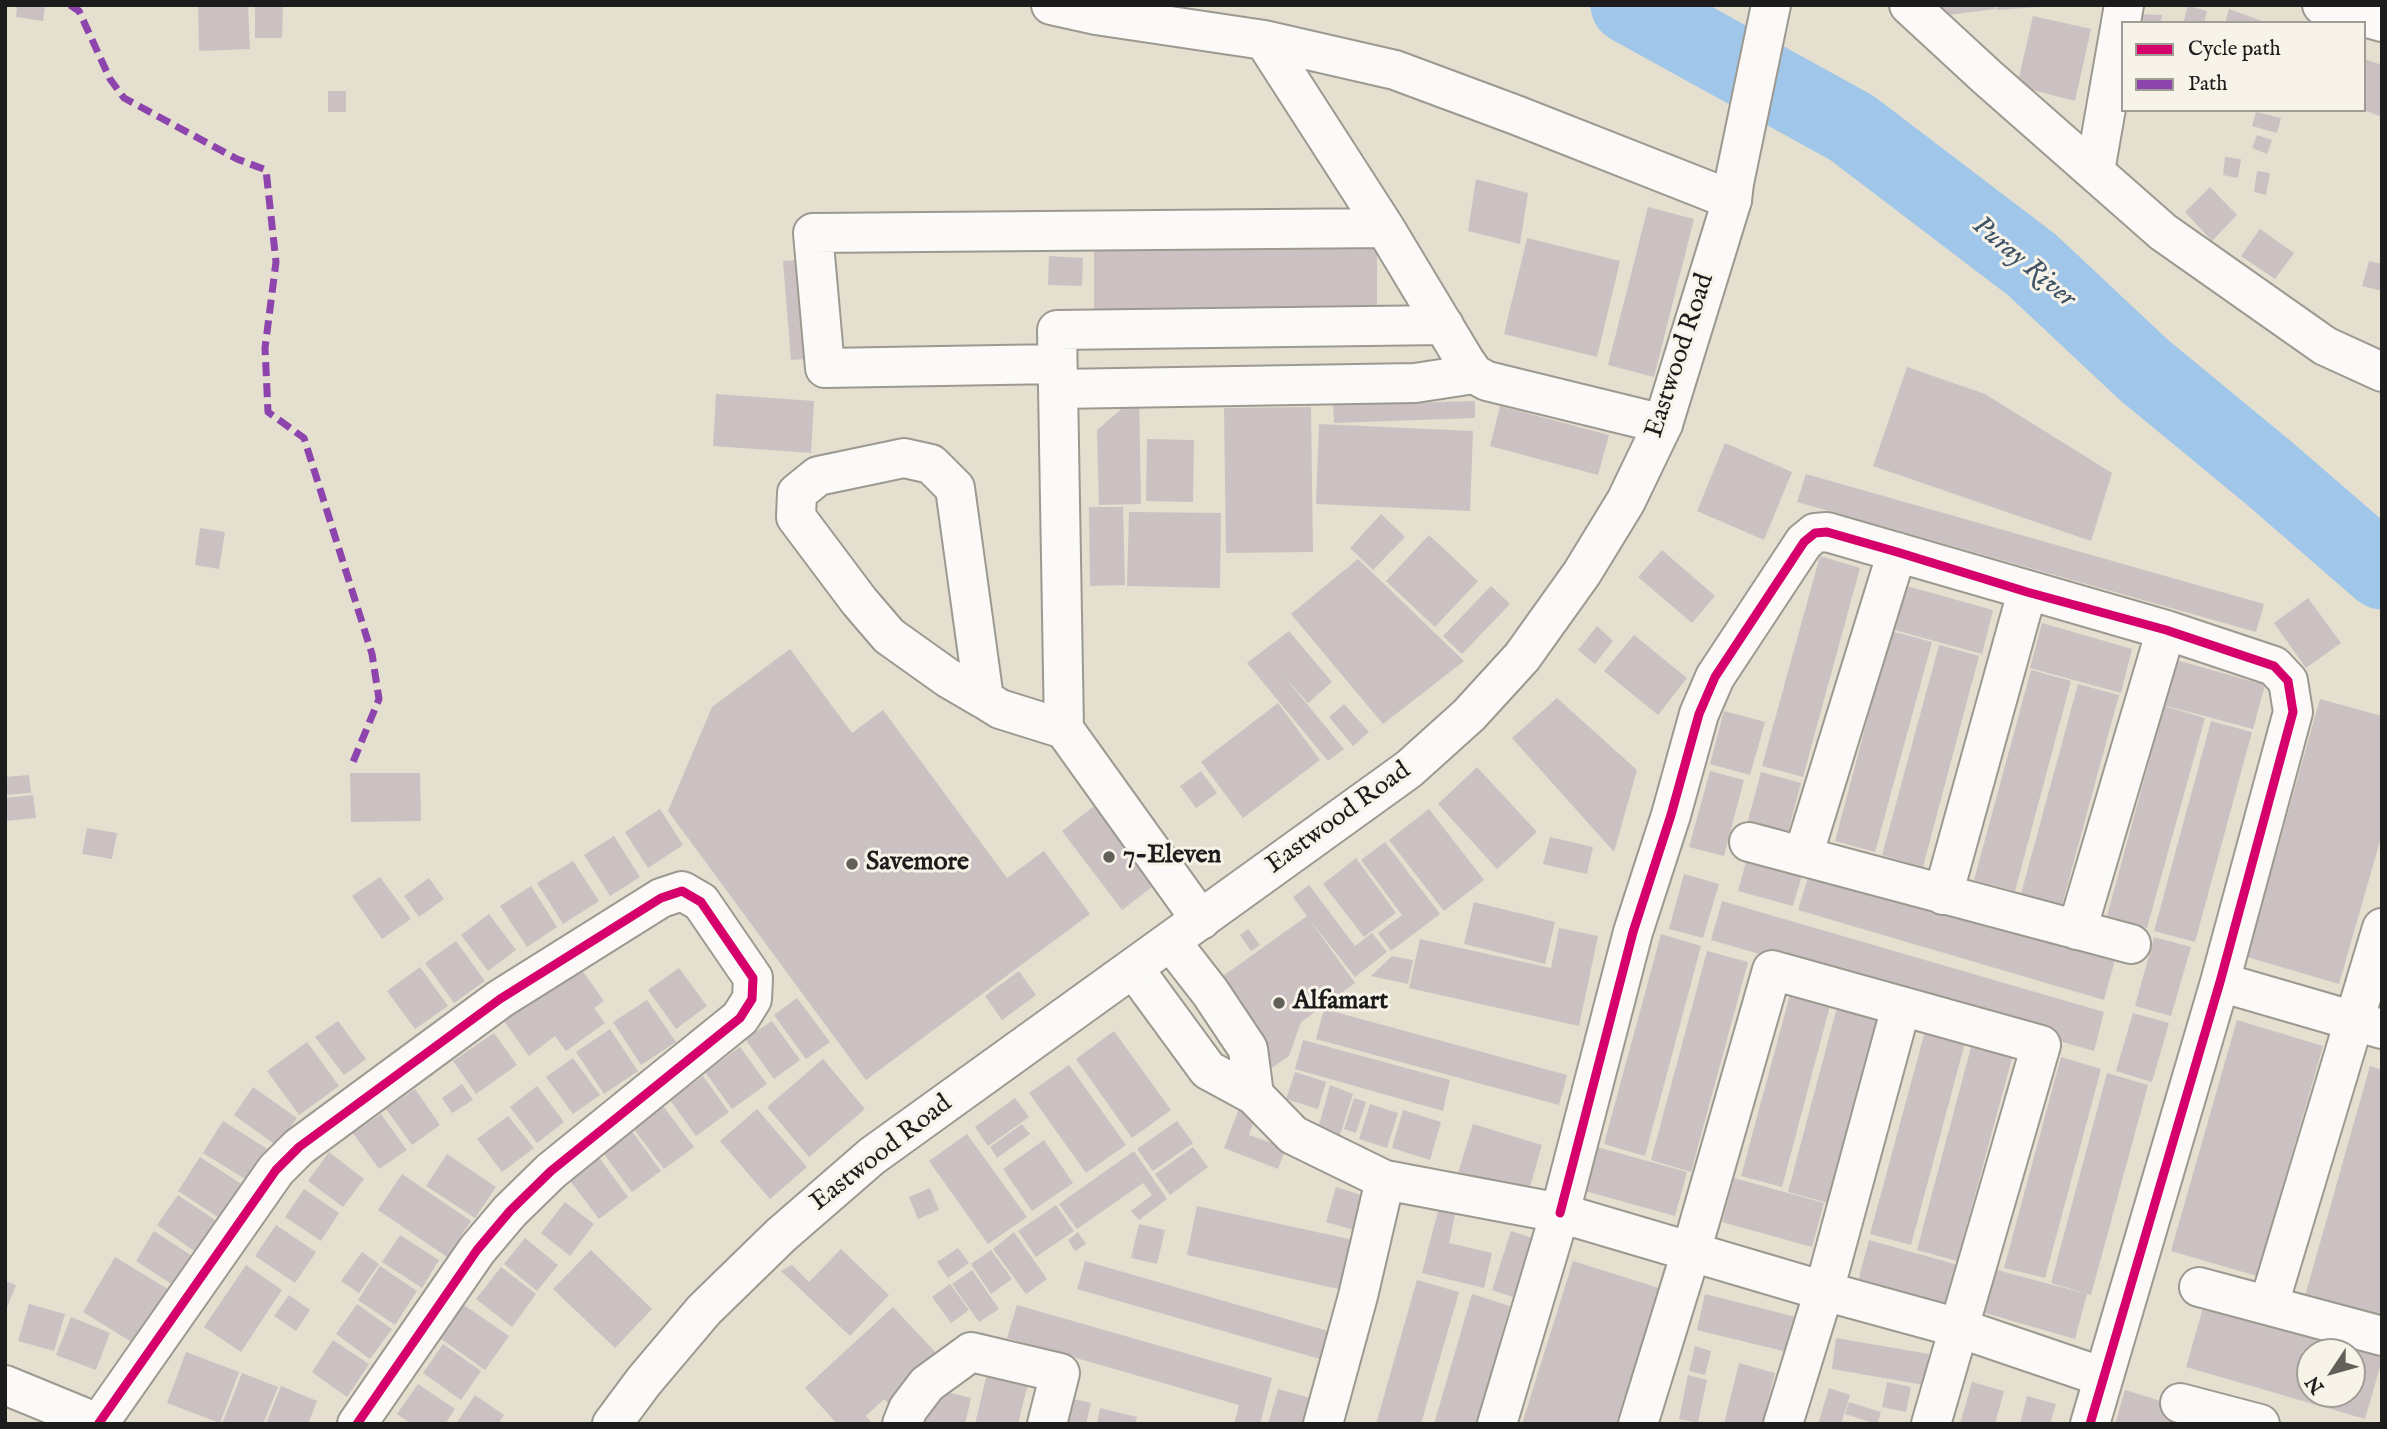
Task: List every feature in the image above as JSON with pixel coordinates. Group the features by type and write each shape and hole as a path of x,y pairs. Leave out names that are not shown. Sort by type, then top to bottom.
{"street":[{"path":"1051,5 1097,15 1264,40 1395,70 1733,191"},
{"name":"Eastwood Road","path":"612,1424 644,1381 704,1310 780,1235 872,1156 1409,769 1469,715 1522,657 1582,573 1626,501 1663,424 1733,191 1771,5"},
{"path":"1909,5 2163,232 2325,346 2382,372"},
{"path":"2322,5 2382,22"},
{"path":"2095,171 2121,22"},
{"path":"1264,40 1475,374 1487,381 1663,424"},
{"path":"1385,228 813,233 825,368 1057,376 1415,383 1475,374"},
{"path":"1201,920 1064,729 1057,330 1444,325"},
{"path":"984,699 955,488 931,464 904,458 818,476 797,493 796,517 889,636 948,678 1000,709 1064,729"},
{"path":"1497,1424 1560,1213 1633,932 1671,815 1699,714 1714,677 1804,542 1815,533 1827,532 2166,630 2274,666 2288,681 2293,712 2220,982 2090,1424"},
{"path":"1803,856 1897,552"},
{"path":"1943,895 2027,592"},
{"path":"2077,930 2166,630"},
{"path":"1749,842 2131,944"},
{"path":"5,1385 99,1424 276,1170 299,1147 500,999 661,898 682,891 701,902 754,978 752,999 740,1017 551,1171 510,1211 477,1250 356,1424"},
{"path":"2269,1304 2368,1025 2382,928"},
{"path":"1171,942 1210,992 1248,1049 1254,1095"},
{"path":"1133,969 1208,1070 1254,1095 1293,1135 1385,1180 1560,1213 1959,1328 2103,1377"},
{"path":"1638,1424 1691,1252 1772,970 2041,1045 1931,1424"},
{"path":"2220,982 2368,1025"},
{"path":"1783,1424 1824,1291 1901,1007"},
{"path":"1323,1424 1358,1296 1385,1180"},
{"path":"2199,1287 2382,1336"},
{"path":"902,1424 908,1409 927,1384 971,1352 1060,1373 1047,1424"},
{"path":"2180,1403 2222,1418 2260,1424"}],"building":[{"path":"17,5 45,5 43,21 16,17"},
{"path":"198,5 248,5 250,49 199,51"},
{"path":"255,5 283,5 282,38 255,38"},
{"path":"1939,5 1994,5 1995,9 1940,16"},
{"path":"1996,5 2038,5 2038,7 1997,10"},
{"path":"2188,6 2207,11 2204,21 2184,21"},
{"path":"2229,9 2262,21 2226,21"},
{"path":"2137,14 2162,15 2161,21 2137,21"},
{"path":"2033,16 2091,29 2075,101 2017,86"},
{"path":"2366,60 2382,65 2382,117 2366,111"},
{"path":"328,91 346,91 346,112 328,112"},
{"path":"2256,112 2281,118 2277,133 2252,126"},
{"path":"2257,135 2272,140 2267,154 2252,148"},
{"path":"2225,157 2241,159 2238,178 2223,175"},
{"path":"2257,171 2270,173 2266,195 2254,192"},
{"path":"1476,179 1528,193 1520,244 1468,231"},
{"path":"2210,187 2237,215 2212,241 2185,212"},
{"path":"1648,207 1694,219 1654,377 1608,365"},
{"path":"2260,229 2294,253 2275,279 2241,256"},
{"path":"1527,238 1620,261 1597,357 1504,334"},
{"path":"1094,243 1377,245 1377,314 1094,312"},
{"path":"1049,256 1083,258 1082,286 1048,285"},
{"path":"814,259 821,358 791,360 783,261"},
{"path":"2369,261 2382,264 2382,291 2362,286"},
{"path":"1907,367 1985,394 2112,473 2091,541 1873,466"},
{"path":"716,394 814,401 811,453 713,446"},
{"path":"1139,394 1141,504 1099,505 1097,430"},
{"path":"1475,401 1475,418 1334,423 1333,405"},
{"path":"1500,406 1609,435 1598,475 1490,446"},
{"path":"1311,407 1313,552 1226,553 1224,408"},
{"path":"1319,424 1473,431 1470,511 1316,504"},
{"path":"1147,439 1194,440 1193,502 1146,501"},
{"path":"1725,443 1792,472 1764,540 1697,511"},
{"path":"1806,474 2264,604 2256,632 1797,502"},
{"path":"1089,507 1123,507 1125,585 1090,586"},
{"path":"1129,512 1221,513 1220,588 1127,586"},
{"path":"1381,514 1405,537 1373,570 1350,548"},
{"path":"200,528 225,532 219,569 195,565"},
{"path":"1429,535 1478,581 1435,627 1386,581"},
{"path":"1662,550 1715,596 1692,623 1638,577"},
{"path":"1820,556 1860,568 1803,777 1762,766"},
{"path":"1358,559 1464,661 1383,724 1291,614"},
{"path":"1903,585 1993,610 1982,654 1891,629"},
{"path":"1491,586 1510,604 1462,654 1443,636"},
{"path":"2308,598 2341,643 2306,668 2274,623"},
{"path":"2042,623 2132,649 2121,693 2030,668"},
{"path":"1597,626 1613,641 1595,664 1578,650"},
{"path":"1289,631 1332,682 1308,703 1283,675 1344,749 1328,761 1247,663"},
{"path":"1891,631 1932,642 1875,852 1835,841"},
{"path":"1634,635 1687,678 1658,715 1604,671"},
{"path":"1939,645 1979,656 1923,867 1882,855"},
{"name":"Savemore","path":"790,649 852,733 883,710 1007,878 1044,851 1090,914 866,1080 668,811 712,707"},
{"path":"2176,660 2265,685 2253,729 2163,705"},
{"path":"2031,670 2071,681 2015,891 1974,880"},
{"path":"2078,684 2119,695 2062,905 2021,894"},
{"path":"1557,698 1637,770 1614,852 1512,738"},
{"path":"2320,699 2382,716 2382,834 2339,984 2247,957"},
{"path":"1278,703 1320,760 1243,818 1201,762"},
{"path":"1344,704 1369,732 1353,746 1329,717"},
{"path":"2164,706 2205,718 2147,928 2107,916"},
{"path":"1724,711 1765,722 1750,775 1710,764"},
{"path":"2211,721 2252,732 2195,942 2154,931"},
{"path":"1477,767 1537,832 1497,869 1438,804"},
{"path":"1201,771 1217,793 1196,808 1180,786"},
{"path":"1710,771 1744,780 1724,856 1689,847"},
{"path":"1761,772 1801,783 1787,836 1747,824"},
{"path":"350,773 420,773 421,821 351,822"},
{"path":"29,775 31,793 5,795 5,777"},
{"path":"33,795 36,818 5,821 5,798"},
{"name":"7-Eleven","path":"1097,804 1157,883 1122,910 1062,831"},
{"path":"660,809 683,845 648,868 625,832"},
{"path":"1429,809 1484,880 1444,911 1389,840"},
{"path":"87,828 117,833 112,859 82,854"},
{"path":"614,836 640,877 610,896 584,855"},
{"path":"1550,837 1593,847 1587,874 1543,864"},
{"path":"1385,842 1440,914 1391,951 1378,933 1402,915 1361,860"},
{"path":"1749,851 1804,868 1793,906 1738,891"},
{"path":"1356,858 1396,913 1364,937 1323,884"},
{"path":"573,861 599,901 563,924 537,883"},
{"path":"1810,871 2115,960 2104,1000 1798,910"},
{"path":"1684,874 1719,884 1703,938 1669,929"},
{"path":"380,877 411,919 382,939 352,896"},
{"path":"429,878 444,899 419,917 404,896"},
{"name":"Alfamart","path":"1309,885 1355,946 1372,933 1387,952 1355,977 1309,919 1355,983 1301,1022 1289,1056 1263,1074 1216,981 1307,916 1293,897"},
{"path":"531,886 557,927 527,947 500,906"},
{"path":"1722,901 2104,1012 2094,1051 1711,940"},
{"path":"1474,902 1555,922 1545,964 1464,944"},
{"path":"489,914 516,950 488,971 461,935"},
{"path":"1559,928 1598,936 1579,1026 1409,988 1420,939 1551,968"},
{"path":"1248,929 1260,945 1251,951 1240,935"},
{"path":"1661,934 1701,946 1645,1156 1604,1144"},
{"path":"2154,937 2191,947 2171,1016 2135,1006"},
{"path":"456,941 485,981 454,1003 425,963"},
{"path":"1707,951 1748,962 1691,1172 1651,1160"},
{"path":"1392,956 1413,960 1408,984 1371,976"},
{"path":"579,966 604,1001 594,1008 605,1023 566,1051 555,1036 529,1056 504,1021"},
{"path":"420,967 448,1006 415,1029 387,991"},
{"path":"679,968 707,1006 676,1029 648,990"},
{"path":"1019,971 1036,995 1002,1020 985,996"},
{"path":"1794,980 1834,991 1782,1187 1741,1176"},
{"path":"1840,996 1881,1008 1828,1203 1788,1192"},
{"path":"797,998 830,1042 806,1059 774,1015"},
{"path":"647,1000 676,1042 641,1065 613,1022"},
{"path":"1324,1009 1567,1075 1559,1105 1316,1039"},
{"path":"2133,1013 2169,1023 2152,1082 2116,1071"},
{"path":"2237,1020 2323,1046 2257,1276 2171,1251"},
{"path":"338,1021 366,1059 344,1075 315,1037"},
{"path":"772,1021 800,1060 774,1079 745,1039"},
{"path":"1927,1024 1967,1035 1911,1245 1870,1234"},
{"path":"610,1029 638,1071 604,1094 576,1052"},
{"path":"1114,1031 1171,1110 1132,1138 1076,1059"},
{"path":"494,1033 517,1065 476,1094 453,1061"},
{"path":"1303,1040 1450,1080 1443,1111 1295,1069"},
{"path":"1973,1040 2014,1051 1957,1261 1917,1250"},
{"path":"307,1042 339,1086 299,1115 267,1071"},
{"path":"740,1047 767,1084 732,1109 705,1072"},
{"path":"2061,1057 2101,1069 2045,1278 2004,1268"},
{"path":"573,1058 600,1095 573,1114 546,1077"},
{"path":"823,1059 865,1109 809,1157 767,1107"},
{"path":"1069,1065 1126,1145 1086,1173 1029,1093"},
{"path":"2370,1066 2382,1070 2382,1319 2305,1296"},
{"path":"1295,1072 1326,1082 1318,1109 1286,1099"},
{"path":"2107,1073 2148,1085 2091,1295 2051,1283"},
{"path":"703,1076 729,1112 696,1136 670,1100"},
{"path":"462,1084 473,1100 452,1113 442,1098"},
{"path":"1330,1085 1353,1094 1338,1141 1317,1133"},
{"path":"537,1086 564,1122 537,1143 510,1107"},
{"path":"253,1087 297,1118 277,1146 234,1115"},
{"path":"415,1089 440,1125 412,1145 386,1109"},
{"path":"1015,1098 1029,1117 988,1146 975,1127"},
{"path":"1354,1098 1366,1102 1356,1133 1344,1129"},
{"path":"1370,1104 1398,1113 1387,1148 1359,1139"},
{"path":"663,1106 694,1147 664,1169 633,1128"},
{"path":"757,1109 807,1167 770,1199 720,1141"},
{"path":"1239,1109 1256,1115 1249,1135 1286,1148 1278,1169 1224,1148"},
{"path":"1403,1110 1441,1122 1430,1160 1392,1148"},
{"path":"381,1114 407,1150 379,1169 353,1133"},
{"path":"508,1116 534,1148 502,1172 477,1139"},
{"path":"223,1121 269,1150 250,1182 203,1153"},
{"path":"1177,1121 1193,1143 1153,1171 1137,1149"},
{"path":"1022,1124 1030,1134 997,1158 990,1147"},
{"path":"1473,1124 1542,1145 1528,1194 1458,1173"},
{"path":"631,1130 661,1171 632,1192 601,1150"},
{"path":"967,1134 1027,1217 988,1244 929,1161"},
{"path":"1044,1140 1073,1183 1032,1211 1003,1169"},
{"path":"1193,1147 1208,1167 1170,1195 1155,1174"},
{"path":"1597,1147 1687,1172 1675,1216 1585,1191"},
{"path":"1134,1151 1167,1199 1139,1220 1131,1211 1152,1195 1143,1183 1077,1229 1059,1204"},
{"path":"329,1152 364,1179 343,1207 308,1181"},
{"path":"447,1154 496,1187 475,1218 426,1186"},
{"path":"598,1156 628,1197 599,1219 568,1178"},
{"path":"200,1157 246,1187 224,1221 178,1191"},
{"path":"402,1174 471,1221 447,1257 378,1210"},
{"path":"1734,1178 1824,1203 1812,1247 1722,1222"},
{"path":"1336,1187 1377,1200 1368,1234 1326,1222"},
{"path":"930,1188 939,1210 918,1219 909,1197"},
{"path":"304,1189 339,1213 321,1241 285,1217"},
{"path":"178,1195 221,1224 200,1255 157,1225"},
{"path":"565,1202 594,1224 570,1256 541,1233"},
{"path":"1056,1205 1074,1231 1036,1257 1018,1231"},
{"path":"1197,1206 1367,1243 1356,1293 1187,1255"},
{"path":"1439,1207 1456,1211 1449,1243 1492,1253 1484,1288 1422,1273"},
{"path":"1139,1224 1165,1230 1157,1264 1131,1258"},
{"path":"276,1225 316,1252 295,1283 255,1256"},
{"path":"154,1231 192,1256 173,1285 136,1261"},
{"path":"1511,1231 1532,1238 1513,1297 1492,1290"},
{"path":"1014,1232 1047,1279 1026,1294 993,1249"},
{"path":"1078,1232 1086,1244 1075,1251 1068,1240"},
{"path":"400,1235 439,1260 422,1288 382,1262"},
{"path":"525,1238 558,1265 537,1291 504,1264"},
{"path":"1869,1240 1958,1265 1947,1309 1857,1285"},
{"path":"958,1248 969,1263 948,1278 937,1262"},
{"path":"841,1249 889,1295 850,1336 781,1271 792,1265 809,1282"},
{"path":"591,1250 652,1309 615,1348 553,1289"},
{"path":"991,1250 1012,1279 991,1294 971,1264"},
{"path":"362,1252 379,1264 359,1293 341,1281"},
{"path":"115,1257 171,1291 138,1346 83,1312"},
{"path":"1085,1261 1335,1333 1327,1361 1077,1289"},
{"path":"1573,1261 1659,1288 1616,1424 1522,1424"},
{"path":"246,1265 282,1290 241,1352 204,1327"},
{"path":"380,1266 417,1291 395,1325 358,1300"},
{"path":"501,1267 536,1294 512,1327 476,1299"},
{"path":"972,1270 999,1309 979,1322 952,1284"},
{"path":"1997,1270 2087,1294 2075,1339 1985,1313"},
{"path":"1417,1280 1459,1292 1421,1424 1376,1424"},
{"path":"5,1281 16,1285 5,1312"},
{"path":"950,1284 969,1310 951,1323 932,1297"},
{"path":"1472,1294 1510,1306 1476,1424 1434,1424"},
{"path":"1705,1294 1796,1317 1787,1352 1697,1330"},
{"path":"289,1295 310,1310 296,1331 274,1316"},
{"path":"2205,1301 2333,1338 2296,1338 2296,1399 2186,1367"},
{"path":"29,1304 65,1314 54,1351 18,1341"},
{"path":"357,1304 392,1329 370,1359 336,1334"},
{"path":"464,1305 509,1336 485,1370 440,1338"},
{"path":"1017,1305 1272,1378 1260,1424 1234,1424 1239,1405 1007,1338"},
{"path":"893,1307 939,1356 888,1403 884,1399 866,1416 871,1422 869,1424 837,1424 805,1388"},
{"path":"71,1317 110,1333 96,1370 56,1355"},
{"path":"1836,1338 1929,1354 1924,1385 1832,1369"},
{"path":"333,1340 369,1364 347,1397 312,1372"},
{"path":"443,1344 481,1371 461,1400 423,1373"},
{"path":"1695,1346 1711,1351 1705,1375 1689,1371"},
{"path":"2366,1347 2382,1352 2382,1360 2365,1419 2327,1408 2366,1408"},
{"path":"186,1352 239,1372 220,1423 167,1403"},
{"path":"1739,1363 1775,1373 1762,1424 1724,1424"},
{"path":"989,1365 1030,1375 1018,1424 975,1424"},
{"path":"242,1373 278,1387 263,1424 222,1424"},
{"path":"1688,1375 1707,1380 1698,1423 1679,1419"},
{"path":"1887,1382 1911,1387 1906,1412 1882,1407"},
{"path":"1972,1382 2004,1391 1995,1424 1960,1424"},
{"path":"418,1384 455,1409 445,1424 411,1424 397,1414"},
{"path":"281,1386 317,1401 308,1424 266,1424"},
{"path":"930,1388 971,1398 965,1424 921,1424"},
{"path":"1829,1388 1850,1395 1841,1424 1818,1424"},
{"path":"1278,1389 1324,1402 1318,1424 1268,1424"},
{"path":"2125,1390 2210,1416 2208,1424 2115,1424"},
{"path":"475,1395 504,1415 498,1424 456,1424"},
{"path":"1056,1395 1091,1403 1086,1424 1049,1424"},
{"path":"2027,1396 2056,1404 2050,1424 2020,1424"},
{"path":"1849,1402 1881,1412 1877,1424 1845,1414"},
{"path":"1100,1408 1137,1417 1135,1424 1097,1424"}],"waterway":[{"name":"Puray River","path":"1629,5 1852,128 2032,265 2144,370 2382,571"}],"marked path":[{"path":"70,5 79,11 110,79 124,98 237,159 266,170 276,262 265,348 268,412 304,438 372,654 379,699 351,767"}],"cycle path":[{"path":"1560,1213 1633,932 1671,815 1699,714 1715,677 1804,542 1815,533 1827,532 1897,552 2027,592 2166,630 2274,666 2288,681 2293,712 2220,982 2090,1424"},
{"path":"99,1423 276,1170 299,1147 500,999 661,898 682,891 701,902 753,978 752,999 740,1018 551,1171 510,1211 477,1250 357,1424"}],"place":[{"name":"7-Eleven","path":"1109,857"},
{"name":"Savemore","path":"852,864"},
{"name":"Alfamart","path":"1279,1003"}]}
